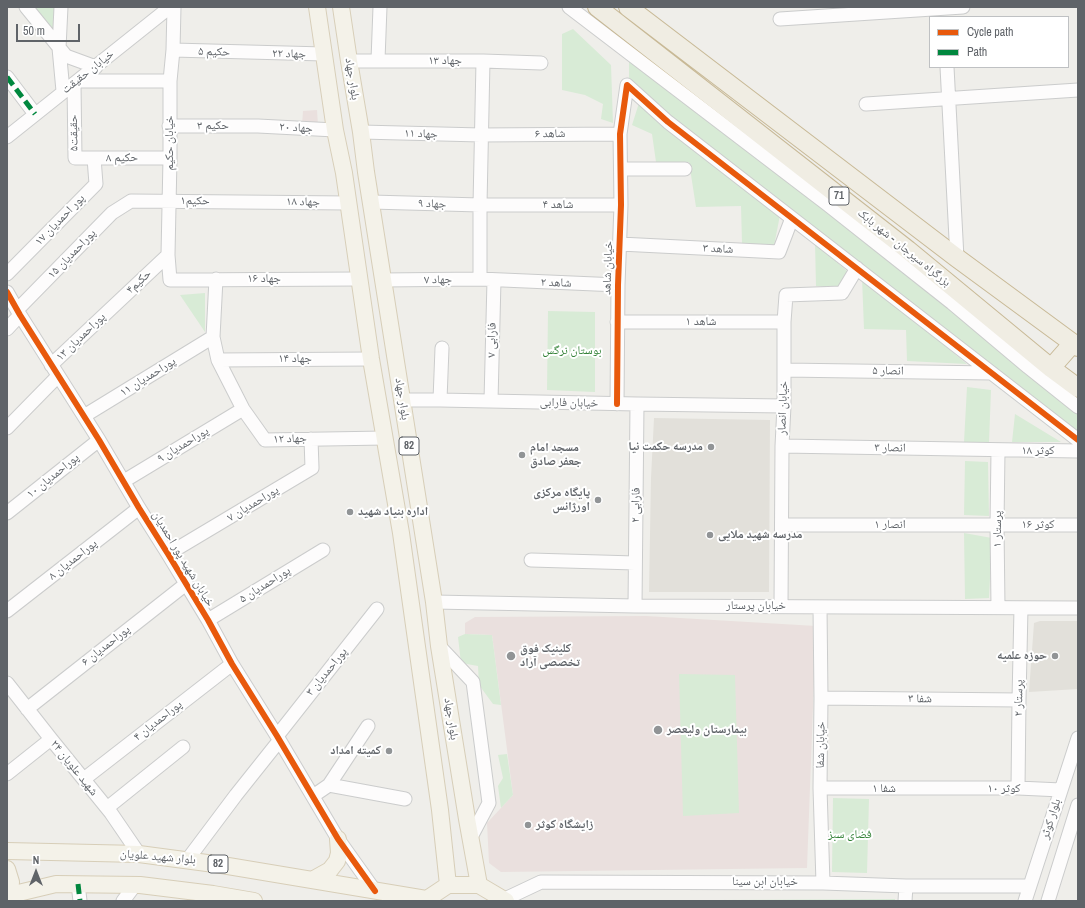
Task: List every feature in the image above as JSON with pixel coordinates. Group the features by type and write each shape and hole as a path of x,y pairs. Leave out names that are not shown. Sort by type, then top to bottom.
{"highway":[{"name":"بزرگراه سیرجان - شهر بابک","path":"597,7 908,250 1051,368 1078,388"},
{"name":"بزرگراه سیرجان - شهر بابک","path":"628,7 957,258 1075,345"},
{"path":"1051,368 1075,345"}],"main road":[{"name":"بلوار جهاد","path":"317,7 335,130 344,173 371,359 401,533 440,810 448,886"},
{"name":"بلوار جهاد","path":"341,7 440,646 479,885"},
{"path":"401,533 422,531"},
{"path":"312,880 330,870 338,861 338,839"},
{"name":"بلوار شهید علویان","path":"7,851 139,854 188,859 425,900"},
{"path":"7,869 10,882 9,898 56,884 78,884 135,885 210,898 254,901"},
{"path":"479,885 506,900"},
{"name":"82","path":"425,900 448,886 479,885"}],"street":[{"path":"26,7 68,57 96,67"},
{"name":"حقیقت۵","path":"61,7 59,48 72,85 75,158"},
{"name":"خیابان حقیقت","path":"7,137 170,7"},
{"name":"خیابان حکیم","path":"170,280 168,255 170,201 169,126 174,7"},
{"path":"378,60 380,7"},
{"path":"780,19 945,11 963,7"},
{"path":"571,8 834,209 952,303 1078,407"},
{"name":"حکیم ۵","path":"173,50 255,53"},
{"name":"جهاد ۲۲","path":"255,53 324,54"},
{"name":"جهاد ۱۳","path":"349,61 541,62"},
{"path":"480,280 483,61"},
{"path":"947,68 957,258"},
{"path":"7,77 35,114"},
{"path":"72,85 118,81 170,80"},
{"name":"خیابان شاهد","path":"617,404 617,322 621,205 620,134 627,84 668,122 792,218"},
{"path":"866,104 1078,90"},
{"name":"حکیم ۳","path":"169,126 258,126"},
{"name":"جهاد ۲۰","path":"258,126 335,130"},
{"name":"جهاد ۱۱","path":"361,132 481,135"},
{"name":"شاهد ۶","path":"481,135 620,134"},
{"name":"حکیم ۸","path":"75,158 170,158"},
{"name":"پور احمدیان ۱۷","path":"7,274 96,184 94,158"},
{"path":"621,169 685,169"},
{"name":"حکیم۱","path":"131,201 259,202"},
{"name":"پوراحمدیان ۱۵","path":"7,329 18,313 112,214 131,201"},
{"name":"جهاد ۱۸","path":"259,202 348,203"},
{"name":"جهاد ۹","path":"371,202 494,205"},
{"name":"شاهد ۴","path":"494,205 621,205"},
{"path":"792,218 1078,440"},
{"name":"شاهد ۳","path":"620,244 779,252 792,218"},
{"name":"حکیم۴","path":"110,309 168,255"},
{"name":"خیابان انصار","path":"781,606 782,446 785,370 784,322 786,295 842,293 857,268"},
{"name":"جهاد ۱۶","path":"170,280 359,279"},
{"name":"جهاد ۱۲","path":"216,280 212,337 218,360 243,409 265,440 385,438"},
{"name":"جهاد ۷","path":"383,280 494,280"},
{"name":"شاهد ۲","path":"494,280 618,285"},
{"name":"فارابی ۷","path":"491,400 494,280"},
{"name":"خیابان شهید پور احمدیان","path":"7,292 18,313 124,481 338,839 375,891"},
{"name":"پوراحمدیان ۱۳","path":"7,428 54,371 110,309"},
{"name":"شاهد ۱","path":"617,322 784,322"},
{"name":"پوراحمدیان ۱۱","path":"84,416 212,337"},
{"path":"440,400 442,348"},
{"name":"جهاد ۱۴","path":"218,360 371,359"},
{"name":"انصار ۵","path":"785,370 992,373"},
{"name":"خیابان فارابی","path":"402,400 491,400 617,404 784,406"},
{"name":"فارابی ۲","path":"635,606 637,404"},
{"name":"پوراحمدیان ۹","path":"124,481 243,409"},
{"name":"پوراحمدیان ۷","path":"168,554 312,468 311,439"},
{"name":"پوراحمدیان ۱۰","path":"7,513 99,440"},
{"name":"انصار ۳","path":"782,446 998,451"},
{"name":"کوثر ۱۸","path":"998,451 1078,451"},
{"name":"پرستار ۱","path":"998,451 998,607"},
{"name":"پوراحمدیان ۸","path":"7,612 139,508"},
{"name":"انصار ۱","path":"782,525 997,525"},
{"name":"کوثر ۱۶","path":"997,525 1078,525"},
{"name":"پوراحمدیان ۵","path":"208,620 323,550"},
{"path":"531,560 635,563"},
{"name":"پوراحمدیان ۶","path":"27,709 186,584"},
{"name":"خیابان پرستار","path":"434,602 635,606 1078,608"},
{"name":"خیابان شفا","path":"820,607 820,788 823,883"},
{"name":"پرستار ۲","path":"1018,788 1018,700 1021,608"},
{"name":"پوراحمدیان ۳","path":"188,859 377,609"},
{"path":"440,646 473,682 489,803 471,837"},
{"name":"پوراحمدیان ۴","path":"84,778 232,664"},
{"name":"شهید علویان ۲۴","path":"7,683 84,778 139,854"},
{"name":"شفا ۳","path":"821,698 1018,700"},
{"path":"313,796 329,785 368,726"},
{"name":"بلوار کوثر","path":"1025,901 1078,738"},
{"path":"7,774 51,739"},
{"path":"107,808 183,747"},
{"path":"329,785 405,799"},
{"name":"شفا ۱","path":"820,788 947,789"},
{"name":"کوثر ۱۰","path":"947,789 1018,788 1061,790"},
{"name":"بلوار کوثر","path":"1050,900 1078,805"},
{"name":"خیابان ابن سینا","path":"506,900 541,882 823,883 906,886 1029,886"},
{"path":"78,884 80,901"},
{"path":"123,901 135,885"},
{"path":"905,901 906,886"}],"shaded area":[{"path":"317,110 318,125 302,125 303,111"},
{"name":"مدرسه شهید ملایی","path":"654,418 770,420 769,592 649,592 651,478"},
{"name":"بیمارستان ولیعصر","path":"646,616 816,626 807,868 501,872 489,863 487,823 513,795 492,635 465,634 465,623 475,617"},
{"name":"حوزه علمیه","path":"1040,621 1078,621 1078,689 1029,692 1034,623"}],"green space":[{"path":"28,7 60,7 58,46"},
{"path":"573,29 611,65 613,123 601,119 603,104 585,95 562,90 562,34"},
{"path":"629,53 1078,406 1078,440 629,84"},
{"path":"639,103 780,215 774,246 742,243 741,206 696,207 689,162 656,162 652,134 632,125"},
{"path":"815,243 848,272 838,289 816,286"},
{"path":"862,278 967,364 907,361 906,330 864,329"},
{"path":"205,293 205,332 180,295"},
{"name":"بوستان نرگس","path":"548,311 595,312 595,392 547,390"},
{"path":"967,387 991,390 989,442 964,442"},
{"path":"1015,414 1061,442 1012,442"},
{"path":"965,461 988,462 989,516 964,515"},
{"path":"964,533 992,538 989,598 965,599"},
{"path":"465,634 492,635 501,705 493,704 479,685 478,666 461,663 458,637"},
{"path":"679,674 735,675 739,813 683,816"},
{"path":"507,754 513,795 501,808 498,786 503,778 498,755"},
{"name":"فضای سبز","path":"833,798 869,799 867,873 832,872"},
{"path":"895,899 895,901 536,901"}],"marked path":[{"path":"7,77 35,114"},
{"path":"78,884 80,901"}],"cycle path":[{"path":"617,404 618,285 621,205 620,134 627,85 668,122 1078,440"},
{"path":"7,292 208,620 232,664 338,839 375,891"}],"place":[{"name":"مدرسه حکمت نیا","path":"711,447"},
{"name":"مسجد امام جعفر صادق","path":"522,455"},
{"name":"پایگاه مرکزی اورژانس","path":"598,500"},
{"name":"اداره بنیاد شهید","path":"350,512"},
{"name":"مدرسه شهید ملایی","path":"710,535"},
{"name":"کلینیک فوق تخصصی آراد","path":"511,656"},
{"name":"حوزه علمیه","path":"1055,656"},
{"name":"بیمارستان ولیعصر","path":"658,730"},
{"name":"کمیته امداد","path":"389,751"},
{"name":"زایشگاه کوثر","path":"528,825"}]}
